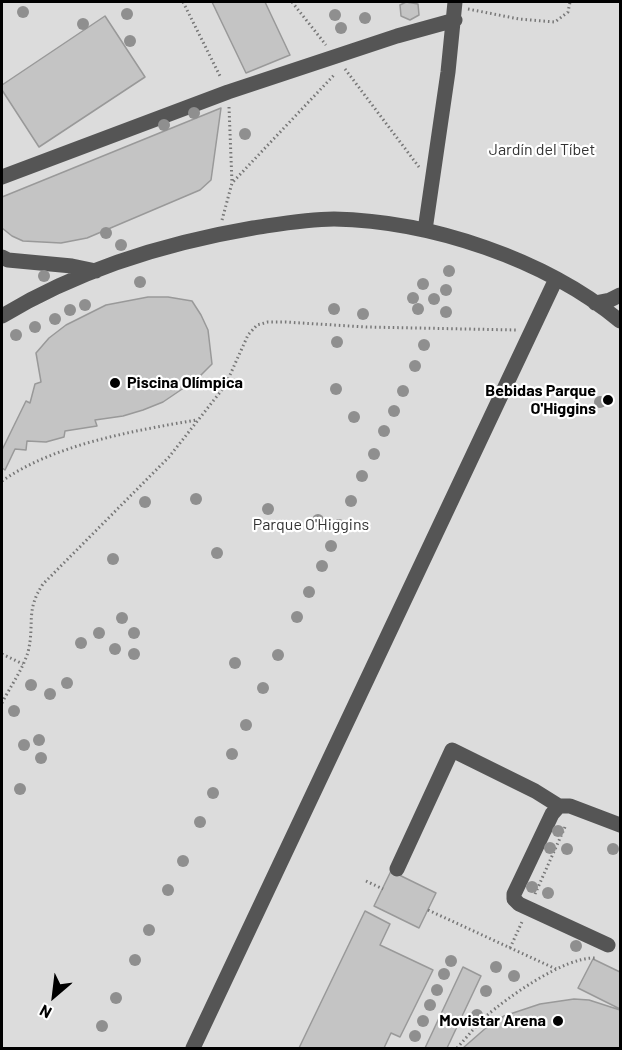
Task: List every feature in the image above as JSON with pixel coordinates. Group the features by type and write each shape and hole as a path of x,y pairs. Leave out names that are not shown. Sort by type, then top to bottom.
{"lane":[{"path":"2,177 228,92 337,58 397,36 455,9"},
{"path":"425,230 433,185 455,9"},
{"path":"2,316 74,279 152,250 218,234 333,219 390,224 444,234 556,279 621,321"},
{"path":"2,257 8,260 72,266 96,271"},
{"path":"193,1048 556,279"},
{"path":"595,303 621,295"},
{"path":"397,869 452,750 567,807 621,825"},
{"path":"567,807 552,814 514,894 516,902 608,945"}],"path":[{"path":"292,2 337,58"},
{"path":"455,9 555,22 568,12 570,2"},
{"path":"218,234 232,183 342,66 433,185"},
{"path":"2,703 23,664 29,645 32,603 43,584 169,457 225,386 248,334 257,325 268,322 285,322 366,327 532,331"},
{"path":"2,481 44,458 88,444 198,419"},
{"path":"2,654 23,664"},
{"path":"510,948 567,807"},
{"path":"366,881 382,889"},
{"path":"428,910 556,969"},
{"path":"457,1048 486,1017 533,982 581,959 598,958"}],"green space":[{"name":"Parque O'Higgins","path":"2,2 620,2 620,1048 2,1048"}],"building":[{"path":"212,2 265,2 290,55 246,73"},
{"path":"406,2 418,4 419,15 410,20 401,16 400,5"},
{"path":"105,16 145,77 39,147 2,90 2,85"},
{"path":"221,108 211,180 200,190 87,238 61,243 23,241 2,228 2,197"},
{"name":"Piscina Olímpica","path":"148,297 168,297 192,301 208,330 212,364 197,379 163,402 123,416 95,420 97,426 65,431 64,437 46,442 27,441 26,450 15,449 5,470 2,468 2,450 26,401 30,403 35,384 41,382 36,353 49,338 66,325 106,305"},
{"path":"391,871 436,893 419,928 374,906"},
{"path":"365,911 390,924 380,945 433,970 400,1037 391,1033 384,1048 299,1048"},
{"path":"593,959 620,972 620,1009 578,988"},
{"path":"463,967 481,976 447,1048 425,1048"},
{"name":"Movistar Arena","path":"574,999 589,1000 620,1010 620,1048 463,1048 504,1016 540,1004"}],"place":[{"name":"Piscina Olímpica","path":"115,383"},
{"name":"Bebidas Parque O'Higgins","path":"608,400"},
{"name":"Movistar Arena","path":"558,1021"}],"park label":[{"name":"Jardín del Tíbet","path":"542,150"}]}
